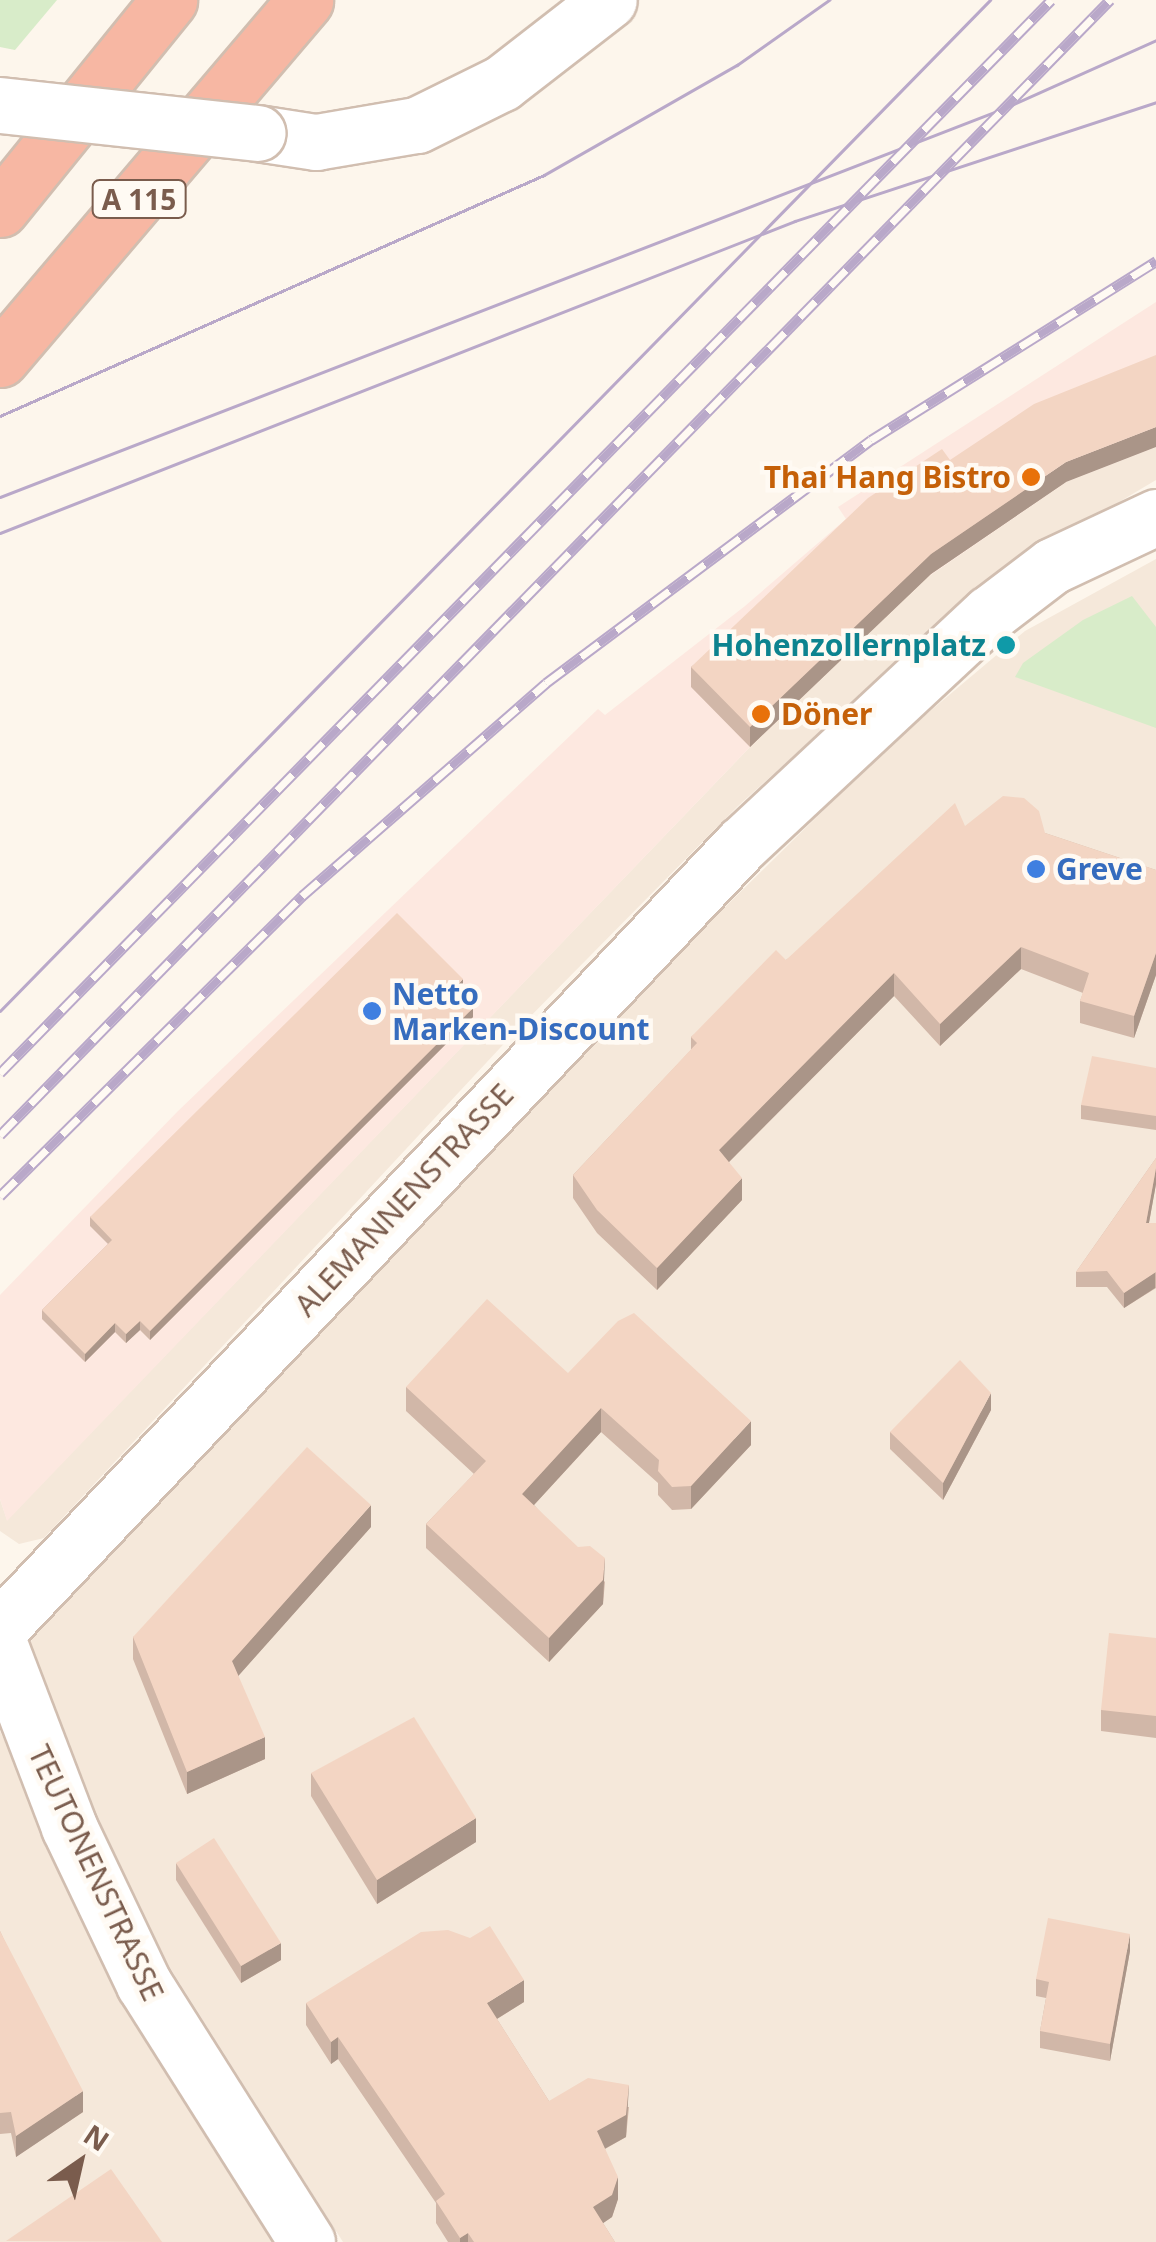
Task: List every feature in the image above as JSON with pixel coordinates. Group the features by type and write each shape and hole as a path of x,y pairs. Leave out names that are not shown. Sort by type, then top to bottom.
{"highway":[{"path":"0,209 169,0"},
{"name":"A 115","path":"0,359 306,0"}],"street":[{"path":"0,105 316,142 417,125 502,83 609,0"},
{"name":"ALEMANNENSTRASSE","path":"0,1628 742,844 989,614 1052,566 1156,517"},
{"name":"TEUTONENSTRASSE","path":"0,1646 10,1687 69,1827 144,1984 308,2242"}],"shaded area":[{"path":"1156,302 1156,447 1066,482 922,581 750,747 7,1521 0,1499 0,1295 178,1111 598,709 605,715 745,606 846,519 838,507"},
{"path":"1156,447 1156,480 988,580 738,806 515,1032 44,1538 19,1544 0,1531 0,1499 7,1520 750,747 922,581 1066,482"},
{"path":"1156,559 1156,2242 343,2242 167,1963 77,1781 30,1644 37,1626 600,1030 891,744 1025,631"},
{"path":"0,1731 119,1987 280,2242 0,2242"}],"green space":[{"path":"0,0 57,0 15,50 0,47"},
{"path":"1132,596 1156,627 1156,728 1015,677 1023,663 1083,620"}],"building":[{"path":"1156,355 1156,427 1066,462 931,554 750,727 691,667 868,498 942,449 950,460 1034,404"},
{"path":"1003,796 1024,798 1039,811 1045,833 1156,870 1156,953 1134,1016 1080,1001 1089,973 1021,947 940,1024 894,973 719,1150 742,1178 657,1268 597,1210 573,1175 697,1043 691,1037 776,950 786,960 955,803 965,826"},
{"path":"397,913 463,979 454,989 473,1008 150,1331 140,1321 126,1334 115,1323 85,1354 42,1310 112,1240 90,1217"},
{"path":"1092,1056 1156,1068 1156,1116 1081,1105"},
{"path":"1156,1158 1146,1223 1156,1223 1156,1272 1124,1293 1107,1271 1076,1272"},
{"path":"487,1299 568,1373 618,1321 634,1313 751,1421 691,1486 672,1487 658,1471 659,1460 601,1408 522,1494 578,1547 590,1546 605,1558 603,1580 549,1638 426,1524 486,1461 406,1387"},
{"path":"960,1360 991,1393 943,1483 890,1432"},
{"path":"307,1447 371,1505 232,1661 265,1737 187,1772 133,1637"},
{"path":"1109,1633 1156,1638 1156,1716 1101,1710"},
{"path":"414,1717 476,1818 377,1880 311,1773"},
{"path":"214,1838 281,1943 241,1966 176,1863"},
{"path":"1048,1918 1130,1934 1110,2044 1040,2031 1049,1982 1036,1979"},
{"path":"490,1926 524,1980 487,2003 549,2101 588,2078 629,2085 626,2115 597,2131 618,2177 612,2195 593,2207 615,2242 474,2242 468,2233 460,2238 436,2201 445,2194 338,2037 331,2042 306,2003 421,1932 448,1930 470,1938"},
{"path":"0,1931 83,2091 16,2136 11,2112 0,2113"},
{"path":"111,2169 162,2242 6,2241"}],"tram line":[{"path":"0,416 544,175 737,65 829,0"},
{"path":"0,1011 990,0"},
{"path":"0,497 1005,108 1156,40"},
{"path":"0,533 795,221 1156,102"}],"railway":[{"path":"0,1073 1051,0"},
{"path":"0,1135 1110,0"},
{"path":"0,1196 302,896 546,683 871,440 1156,261"}],"place":[{"name":"Thai Hang Bistro","path":"1031,477"},
{"name":"Hohenzollernplatz","path":"1006,645"},
{"name":"Döner","path":"761,714"},
{"name":"Greve","path":"1036,869"},
{"name":"Netto Marken-Discount","path":"372,1011"}]}
